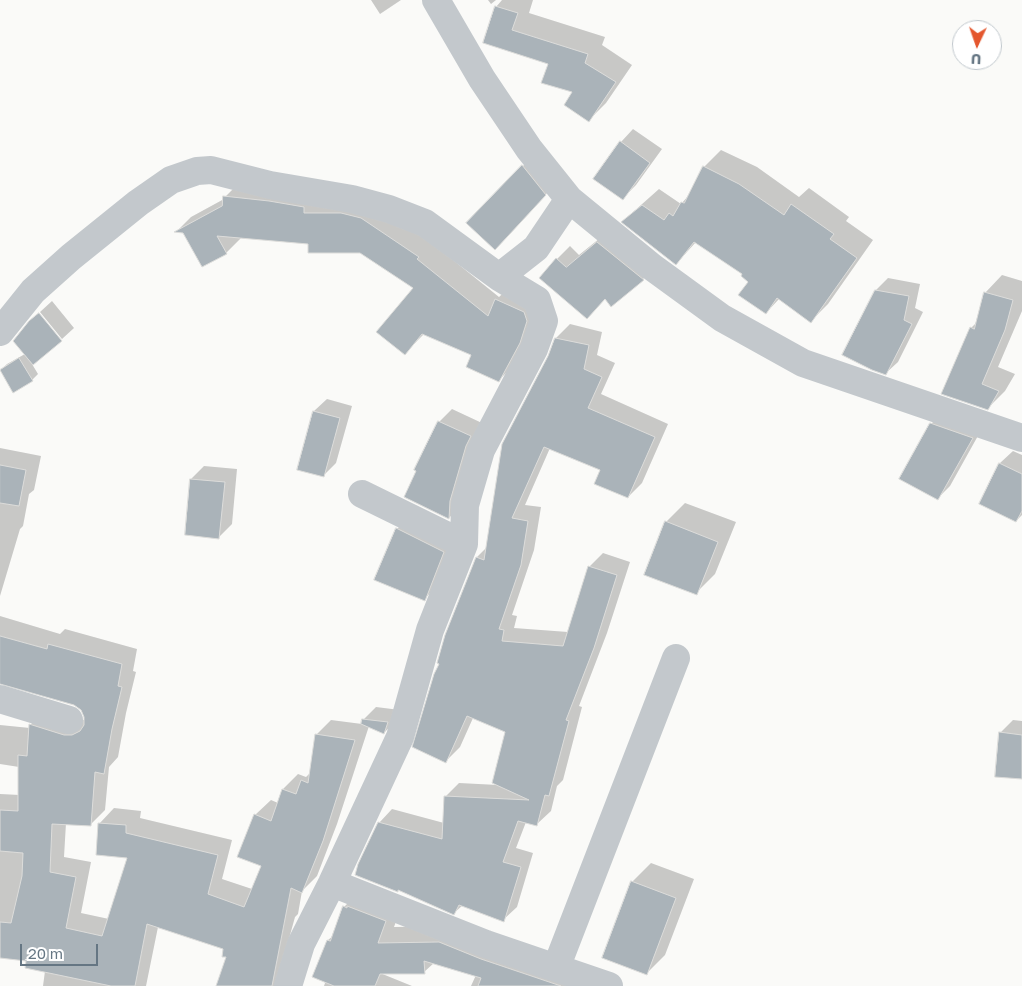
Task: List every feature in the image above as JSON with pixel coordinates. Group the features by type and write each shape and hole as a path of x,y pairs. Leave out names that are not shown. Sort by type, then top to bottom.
{"street":[{"path":"436,0 482,79 529,149 569,199 652,267 722,318 803,363 1022,438"},
{"path":"0,332 33,291 71,257 138,203 171,180 197,171 211,170 270,185 352,199 425,223 500,277 537,300 544,321 534,349 481,450 465,505 464,544 430,630 400,737 332,883 301,944 288,986"},
{"path":"500,277 536,248 569,199"},
{"path":"362,494 464,544"},
{"path":"556,968 676,658"},
{"path":"0,699 70,720"},
{"path":"332,883 486,944 609,986"}],"building":[{"path":"495,6 518,13 512,30 588,54 585,63 616,82 589,122 564,105 572,92 541,83 548,64 483,43"},
{"path":"620,141 650,163 623,200 593,179"},
{"path":"522,165 546,195 495,250 466,223"},
{"path":"703,166 739,184 784,215 791,204 834,234 830,239 857,258 811,323 777,298 766,314 738,295 748,282 741,276 742,274 694,242 676,265 621,222 642,205 664,220 669,213 673,216 681,202 684,203"},
{"path":"223,196 304,207 304,213 341,213 361,218 419,257 417,259 488,316 495,299 524,312 527,321 520,343 499,382 466,367 471,355 422,334 405,355 376,332 413,288 360,253 308,253 308,244 217,236 227,254 202,267 183,233 174,232 222,206"},
{"path":"597,242 644,280 611,307 605,299 587,319 539,278 556,258 566,267"},
{"path":"875,290 909,296 904,320 912,324 886,375 842,355"},
{"path":"984,292 1013,300 1005,330 982,384 999,391 988,410 941,394 970,327 974,329"},
{"path":"39,313 62,341 33,365 13,341 29,321"},
{"path":"555,338 589,345 584,369 602,377 588,408 655,437 628,498 594,484 600,470 544,447 512,518 528,521 521,565 499,629 504,630 502,641 563,646 588,566 617,575 594,648 566,720 569,721 549,796 545,795 537,826 518,821 503,862 521,867 504,922 459,905 454,915 398,890 398,892 355,875 358,864 378,822 442,839 444,796 529,800 492,783 505,732 467,716 446,763 412,747 434,674 439,664 437,663 445,635 476,557 484,560 502,444 548,356"},
{"path":"19,358 33,381 13,393 0,370"},
{"path":"313,411 340,418 324,477 297,470"},
{"path":"438,421 471,436 466,446 450,501 449,519 404,497 416,471 414,470"},
{"path":"930,423 973,438 938,500 899,479"},
{"path":"999,463 1022,474 1022,511 1016,522 979,504"},
{"path":"0,465 26,470 19,506 0,503"},
{"path":"190,479 225,482 219,539 185,535"},
{"path":"665,521 718,542 697,595 644,575"},
{"path":"396,528 444,552 425,601 374,580"},
{"path":"0,636 47,649 48,644 122,664 118,686 122,687 104,774 95,772 91,826 52,824 50,872 76,877 66,928 102,936 127,858 96,855 98,823 126,825 126,833 218,855 208,894 244,907 261,866 237,857 254,814 271,821 282,789 296,794 301,780 308,783 315,734 355,740 323,841 302,893 291,888 272,986 216,986 226,957 222,957 223,949 147,924 135,986 111,986 25,968 26,961 0,958 0,922 11,923 22,876 23,853 0,851 0,810 18,811 18,755 27,756 29,724 64,735 72,735 80,731 84,725 84,717 81,710 74,705 0,684"},
{"path":"362,719 388,722 384,734 361,724"},
{"path":"999,732 1022,735 1022,779 995,777"},
{"path":"631,881 676,898 647,975 602,958"},
{"path":"343,906 386,921 378,943 439,942 481,959 561,986 478,986 481,978 424,961 425,974 380,974 375,986 334,986 312,977 327,940 330,941"}]}
